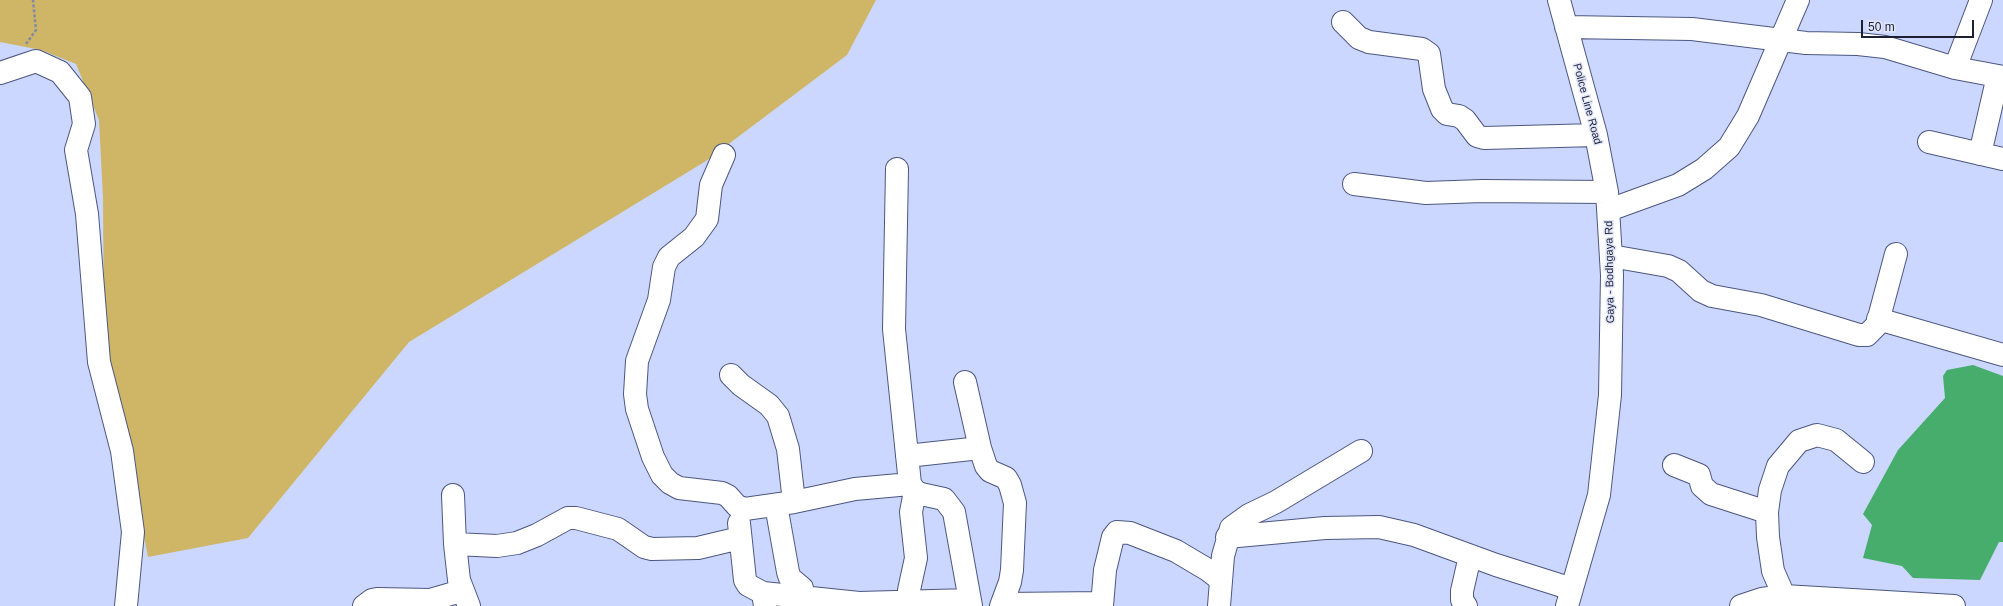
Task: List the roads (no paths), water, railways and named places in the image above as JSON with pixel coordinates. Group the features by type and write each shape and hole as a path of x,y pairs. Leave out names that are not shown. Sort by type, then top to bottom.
{"street":[{"name":"Police Line Road","path":"1559,0 1596,135 1608,201"},
{"name":"Gaya - Bodhgaya Rd","path":"1570,598 1599,495 1610,395 1611,256 1608,201 1678,185 1704,169 1729,147 1748,116 1798,0"},
{"path":"1955,68 1981,0"},
{"path":"1343,22 1359,38 1369,42 1422,49 1429,54 1434,89 1442,109 1447,114 1459,116 1465,120 1477,136 1484,138 1596,135"},
{"path":"1566,27 1692,29 1780,40 1885,47 1955,68 2001,76 1980,154"},
{"path":"0,73 36,61 60,72 80,97 84,124 76,150 87,214 99,362 122,451 133,532 128,567 126,606"},
{"path":"1929,142 2003,159"},
{"path":"724,155 711,185 707,219 694,237 669,256 664,267 659,300 637,361 637,409 653,456 662,475 670,483 679,488 722,493 728,496 737,506 745,509 785,504 855,489 913,488 944,499 954,512 970,603 859,603 803,597 764,600 748,585 745,580 737,506"},
{"path":"897,169 894,329 907,456 913,488 911,516 916,558 909,590 909,602"},
{"path":"1354,184 1426,193 1482,191 1608,201"},
{"path":"1611,256 1668,266 1679,270 1701,291 1712,296 1761,305 1859,335 1867,335 1872,331 1878,319 1896,254"},
{"path":"1878,319 2003,356"},
{"path":"731,375 741,385 770,405 778,416 788,449 785,504 788,572 790,578 802,588 803,597"},
{"path":"965,382 980,448 986,466 990,471 999,473 1008,481 1013,494 1016,510 1012,570 1010,582 1002,605 1102,604 1108,555 1113,537 1117,532 1130,533 1171,549 1204,567 1221,580"},
{"path":"1784,596 1773,571 1769,553 1767,512 1770,490 1778,466 1799,440 1817,435 1827,437 1848,449 1863,462"},
{"path":"907,456 980,448"},
{"path":"1219,606 1223,556 1227,537 1231,528 1237,522 1276,502 1361,451"},
{"path":"1674,465 1699,475 1702,486 1711,494 1767,512"},
{"path":"364,606 372,600 430,600 465,598 455,544 453,495"},
{"path":"455,544 497,546 518,543 537,535 568,518 576,518 618,529 644,547 652,549 698,548 740,538"},
{"path":"1227,537 1326,528 1379,527 1414,535 1470,556 1570,598"},
{"path":"1466,606 1462,600 1462,591 1470,556"},
{"path":"1741,606 1762,599 1784,596 1954,606"}]}
